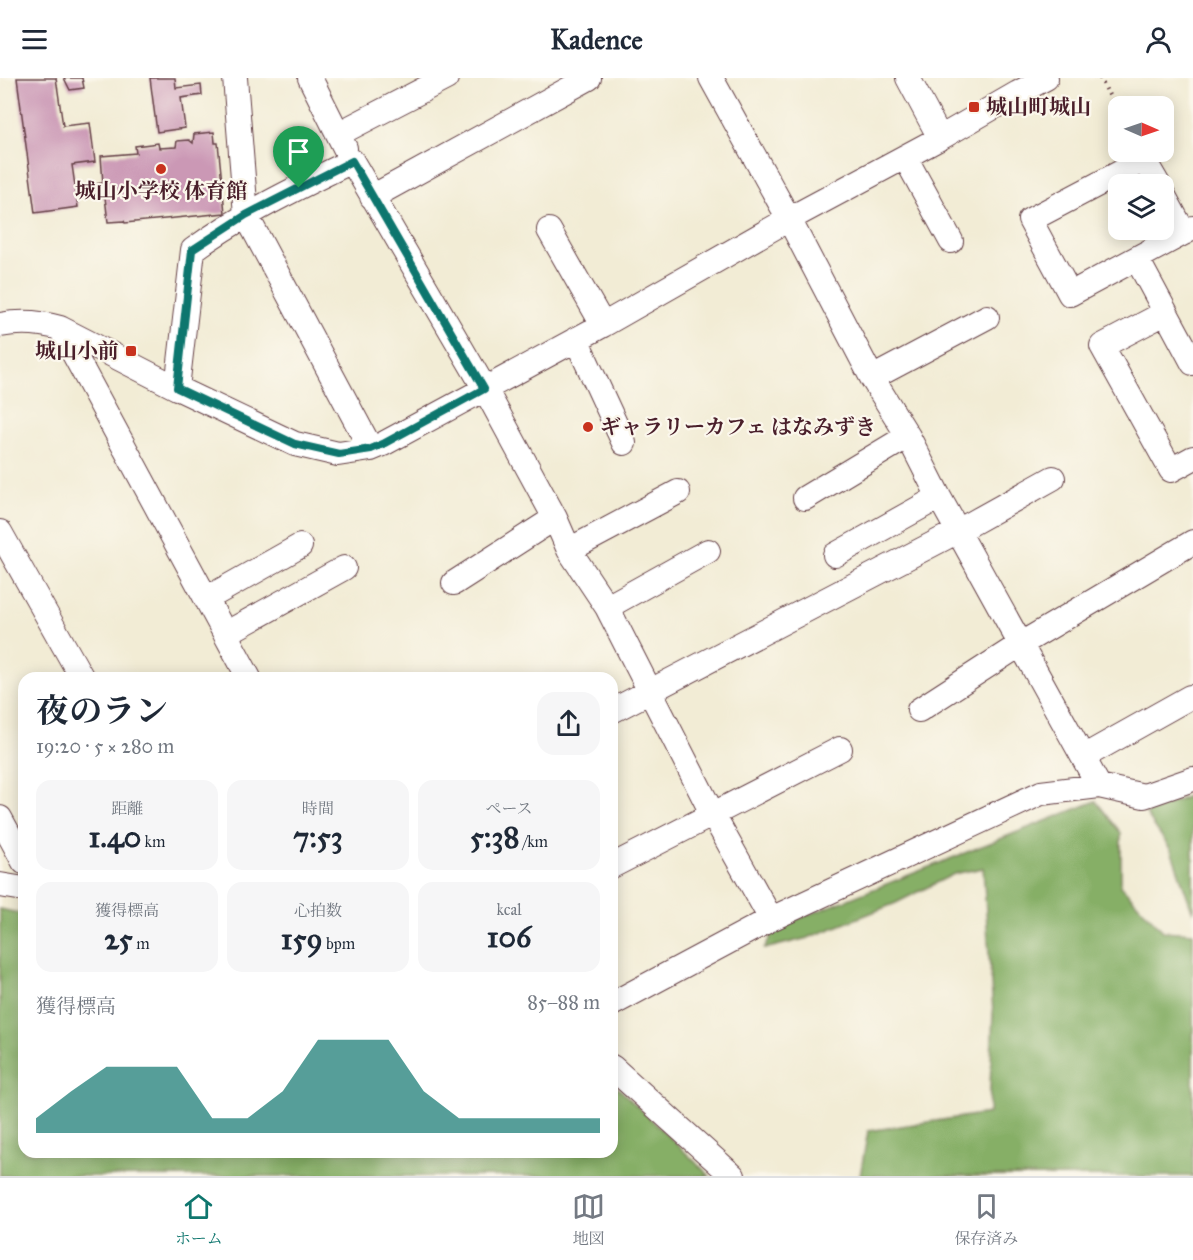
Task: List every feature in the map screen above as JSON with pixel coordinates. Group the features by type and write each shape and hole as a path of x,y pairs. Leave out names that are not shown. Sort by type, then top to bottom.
{"street":[{"path":"235,78 246,215 371,449"},
{"path":"310,78 352,161 484,389 555,518 569,550 607,607 712,814 771,919"},
{"path":"338,134 446,78"},
{"path":"372,196 589,78"},
{"path":"711,78 789,219 872,378 908,436 939,497 1099,786"},
{"path":"908,78 940,138"},
{"path":"0,325 29,322 60,328 177,388 295,444 339,454 371,449 603,325 789,219 940,138 1017,85 1046,78"},
{"path":"905,157 951,241"},
{"path":"1117,174 1144,160 1152,174"},
{"path":"177,388 192,250 246,215 352,161"},
{"path":"1108,179 1030,220 1070,294 1189,230 1174,210"},
{"path":"549,230 603,325"},
{"path":"1137,259 1193,363"},
{"path":"1165,313 1102,346 1171,470 1193,458"},
{"path":"872,378 987,317"},
{"path":"60,328 246,672"},
{"path":"576,339 624,443"},
{"path":"805,498 908,436"},
{"path":"618,708 958,531 1053,478"},
{"path":"569,550 678,492"},
{"path":"835,555 939,497"},
{"path":"454,583 555,518"},
{"path":"0,532 79,672"},
{"path":"919,710 1021,644 1193,542"},
{"path":"206,599 300,546"},
{"path":"607,607 708,550"},
{"path":"225,634 344,568"},
{"path":"1083,757 1190,697"},
{"path":"618,863 840,749"},
{"path":"618,1001 771,919 1041,793 1099,786 1144,796 1193,779"},
{"path":"0,818 18,851"},
{"path":"0,885 18,888"},
{"path":"618,1072 733,1176"}],"path":[{"path":"1100,78 1110,96"}],"green space":[{"path":"1193,794 1193,913 1171,850 1146,814"},
{"path":"1096,801 1121,833 1121,886 1163,931 1193,933 1193,1176 860,1176 868,1131 989,1113 993,1012 983,868 954,874 896,903 808,938 764,949 775,928"},
{"path":"0,909 18,913 18,1158 618,1158 618,1088 710,1176 0,1176"}],"building":[{"path":"17,78 56,78 63,126 90,123 95,162 72,165 78,207 35,213"},
{"path":"64,78 82,78 84,88 70,90"},
{"path":"150,78 175,78 176,88 201,85 202,95 181,98 185,128 157,132"},
{"name":"城山小学校 体育館","path":"214,132 215,143 218,143 225,213 125,223 124,221 108,222 105,197 97,198 96,184 103,183 101,156 136,153 135,146 158,143 159,148 176,147 177,141 189,140 193,143 194,134"}],"place":[{"name":"城山町城山","path":"974,107"},
{"name":"城山小学校 体育館","path":"161,169"},
{"name":"城山小前","path":"131,351"},
{"name":"ギャラリーカフェ はなみずき","path":"588,427"}],"route":[{"path":"352,161 484,389 383,444 371,449 339,454 295,444 177,388 192,250 246,215 299,188 352,161"}]}
